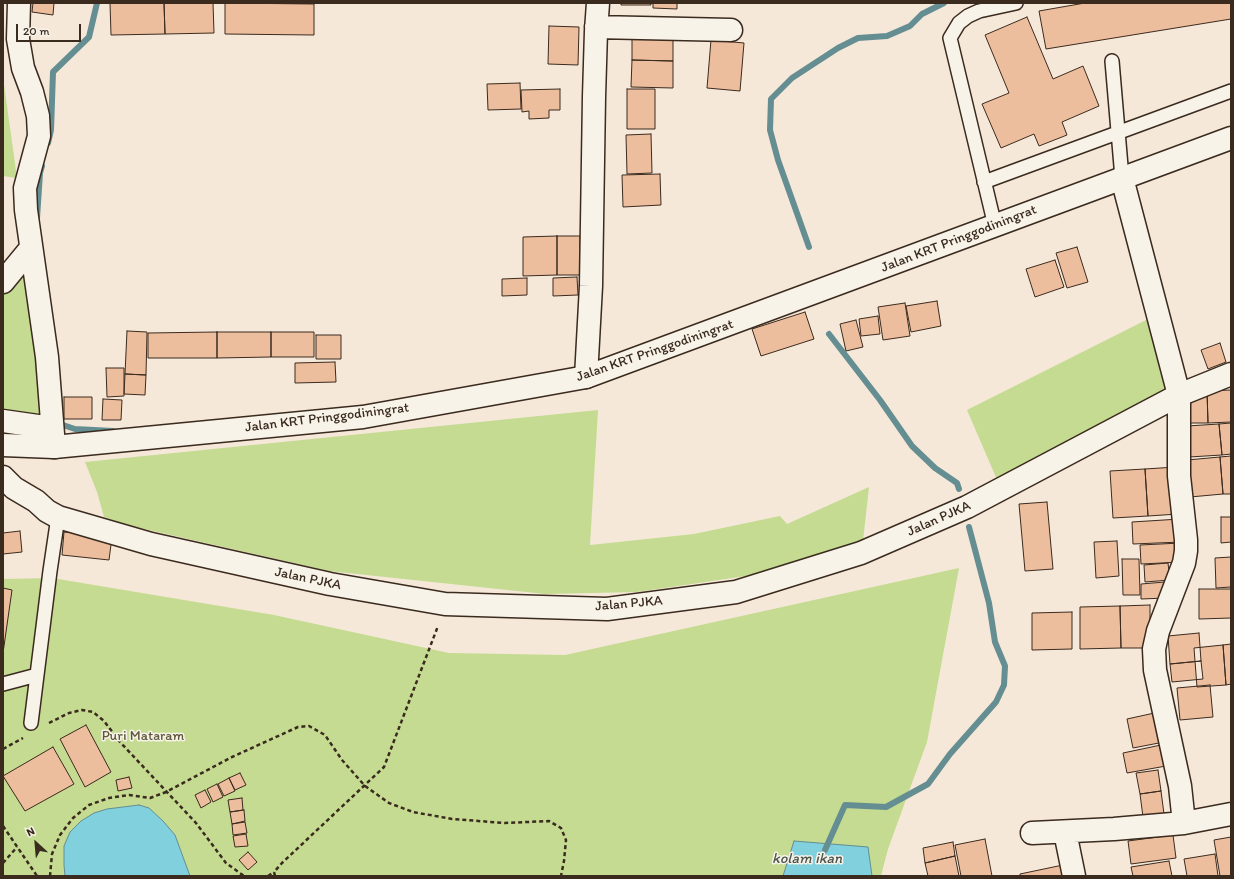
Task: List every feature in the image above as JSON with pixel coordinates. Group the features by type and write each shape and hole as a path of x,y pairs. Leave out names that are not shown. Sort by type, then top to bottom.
{"main road":[{"path":"3,421 53,437 47,357 26,210 26,188 39,136 36,110 32,92 23,68 18,39 19,3"},
{"path":"586,377 591,286 596,27 598,3"},
{"path":"596,27 731,30"},
{"name":"Jalan KRT Pringgodiningrat","path":"3,445 53,437 363,417 586,377 1231,138"},
{"path":"1122,178 1179,395 1179,476 1186,551 1184,563 1158,631 1154,650 1155,670 1180,786 1184,823"},
{"path":"3,282 31,248"},
{"name":"Jalan PJKA","path":"3,476 14,488 58,518 151,544 330,584 445,604 606,609 736,592 861,553 967,507 1179,395 1231,374"},
{"path":"1032,833 1184,823 1231,814"},
{"path":"1065,832 1074,876"}],"lane":[{"path":"995,226 950,38 959,23 968,16 979,11 1016,3"},
{"path":"1112,61 1122,178"},
{"path":"984,182 1231,91"},
{"path":"30,729 58,518"},
{"path":"3,684 37,675"}],"path":[{"path":"268,876 275,874 282,863 384,767 435,636 445,604"},
{"path":"47,724 69,713 82,710 93,712 104,721 120,742 196,823 226,863 244,876"},
{"path":"50,876 52,854 60,835 73,818 89,805 109,798 130,795 150,798 166,792 232,757 298,727 309,726 325,735 342,760 365,786 389,803 413,812 452,819 505,822 549,821 561,828 566,840 561,876"},
{"path":"3,749 30,729"},
{"path":"3,826 38,876"},
{"path":"3,863 17,847"}],"green space":[{"path":"3,77 17,178 3,176"},
{"path":"31,248 52,424 3,418 3,282"},
{"path":"1158,314 1178,389 1001,489 967,410"},
{"path":"598,410 590,545 694,534 780,516 787,524 869,487 863,541 746,576 637,592 545,594 329,571 127,525 104,517 97,492 85,462"},
{"name":"Puri Mataram","path":"959,568 927,742 888,849 881,876 3,876 3,579 52,578 274,615 449,653 565,655"}],"water":[{"path":"139,805 149,808 175,835 190,876 65,876 64,846 70,832 81,821 94,813 107,809"},
{"name":"kolam ikan","path":"794,841 868,847 872,876 783,876"}],"building":[{"path":"33,3 54,3 53,15 32,12"},
{"path":"110,3 164,3 165,34 111,35"},
{"path":"164,3 213,3 214,33 165,34"},
{"path":"225,3 314,4 314,35 225,34"},
{"path":"621,3 651,3 651,5 621,5"},
{"path":"653,3 677,3 677,9 653,8"},
{"path":"1085,3 1231,3 1231,19 1046,49 1039,11"},
{"path":"1027,17 1053,79 1083,66 1099,106 1062,122 1067,135 1039,146 1034,134 1001,148 982,104 1009,93 985,35"},
{"path":"549,26 579,27 578,65 548,64"},
{"path":"632,32 673,32 673,61 632,60"},
{"path":"711,40 744,43 740,91 707,88"},
{"path":"632,60 673,61 673,88 631,87"},
{"path":"520,83 521,109 488,110 487,84"},
{"path":"560,89 560,110 549,110 549,118 529,119 529,111 522,112 521,90"},
{"path":"627,89 655,89 655,129 627,129"},
{"path":"651,134 652,173 627,174 626,135"},
{"path":"660,174 661,205 623,207 622,175"},
{"path":"557,236 580,236 580,275 557,275"},
{"path":"557,236 557,275 523,276 523,237"},
{"path":"1077,247 1088,282 1067,288 1056,253"},
{"path":"1055,260 1064,287 1035,297 1026,269"},
{"path":"577,277 578,295 553,296 553,278"},
{"path":"527,278 527,295 502,296 502,279"},
{"path":"937,301 941,326 911,332 906,306"},
{"path":"905,303 910,336 883,340 878,307"},
{"path":"805,312 814,339 761,356 752,329"},
{"path":"878,316 880,334 861,336 859,319"},
{"path":"856,320 863,347 846,351 840,324"},
{"path":"127,331 147,332 146,375 125,374"},
{"path":"217,332 271,332 271,357 217,358"},
{"path":"217,332 217,358 148,358 148,333"},
{"path":"271,332 314,332 314,357 271,357"},
{"path":"316,335 341,335 341,359 316,359"},
{"path":"1220,343 1226,362 1208,369 1201,350"},
{"path":"335,362 336,382 295,383 295,363"},
{"path":"106,368 124,368 124,396 107,397"},
{"path":"125,374 146,375 145,395 124,394"},
{"path":"1231,390 1231,422 1208,423 1207,391"},
{"path":"1207,391 1208,423 1189,423 1188,392"},
{"path":"64,397 92,397 92,419 64,419"},
{"path":"103,399 122,400 121,420 102,420"},
{"path":"1231,423 1231,454 1222,455 1219,424"},
{"path":"1219,424 1222,455 1189,457 1187,426"},
{"path":"1231,456 1231,494 1223,494 1220,457"},
{"path":"1220,457 1223,494 1190,497 1187,460"},
{"path":"1176,467 1178,514 1148,516 1145,469"},
{"path":"1145,469 1148,516 1113,518 1110,471"},
{"path":"1047,502 1053,569 1025,571 1019,504"},
{"path":"1221,517 1231,517 1231,542 1221,543"},
{"path":"1180,519 1181,542 1133,544 1132,522"},
{"path":"20,531 22,552 3,554 3,533"},
{"path":"64,532 112,537 109,560 62,555"},
{"path":"1117,541 1119,576 1096,578 1094,542"},
{"path":"1181,543 1182,562 1141,564 1140,545"},
{"path":"1231,557 1231,587 1216,588 1215,558"},
{"path":"1122,559 1139,559 1140,595 1123,595"},
{"path":"1168,563 1170,580 1145,582 1144,565"},
{"path":"1165,582 1166,598 1141,599 1141,584"},
{"path":"3,588 12,590 3,653"},
{"path":"1199,589 1231,589 1231,618 1199,619"},
{"path":"1150,605 1150,648 1121,648 1120,606"},
{"path":"1120,606 1121,648 1080,649 1080,607"},
{"path":"1072,612 1072,649 1032,650 1032,613"},
{"path":"1199,633 1201,661 1170,664 1168,636"},
{"path":"1231,644 1231,684 1226,685 1223,645"},
{"path":"1223,645 1226,685 1197,687 1194,648"},
{"path":"1201,661 1203,679 1172,682 1170,664"},
{"path":"1210,685 1213,717 1180,720 1177,688"},
{"path":"1159,712 1164,742 1133,748 1127,719"},
{"path":"86,725 111,772 85,787 60,739"},
{"path":"1161,745 1166,766 1127,773 1123,753"},
{"path":"53,747 74,784 25,811 3,776"},
{"path":"1158,770 1161,791 1140,794 1136,773"},
{"path":"240,773 246,785 235,790 229,778"},
{"path":"129,777 132,788 118,791 116,780"},
{"path":"229,778 235,791 224,796 218,784"},
{"path":"217,784 223,797 213,802 207,789"},
{"path":"205,790 211,802 201,808 195,795"},
{"path":"1161,791 1164,814 1143,817 1140,794"},
{"path":"242,798 243,810 230,812 228,800"},
{"path":"244,810 245,821 232,824 230,812"},
{"path":"245,822 247,833 233,835 232,824"},
{"path":"246,834 248,846 235,847 233,836"},
{"path":"1173,835 1176,858 1131,864 1128,841"},
{"path":"1231,837 1231,876 1220,876 1214,840"},
{"path":"985,839 992,876 961,876 955,845"},
{"path":"953,842 955,856 925,863 923,848"},
{"path":"248,852 257,862 248,870 239,860"},
{"path":"1215,854 1218,876 1187,876 1184,859"},
{"path":"955,856 959,876 928,876 925,863"},
{"path":"1169,861 1172,876 1133,876 1131,867"},
{"path":"1063,865 1066,876 1020,876 1020,874"}],"waterway":[{"path":"48,143 51,130 53,72 89,37 97,3"},
{"path":"809,247 778,160 770,130 771,99 792,78 838,48 858,38 887,36 910,26 922,14 944,3"},
{"path":"37,218 40,173 42,166"},
{"path":"829,334 880,400 912,446 935,468 957,483 959,489"},
{"path":"57,423 75,429 113,431"},
{"path":"825,850 845,805 886,807 928,784 950,754 996,702 1004,685 1005,666 995,642 989,603 969,527"}]}
